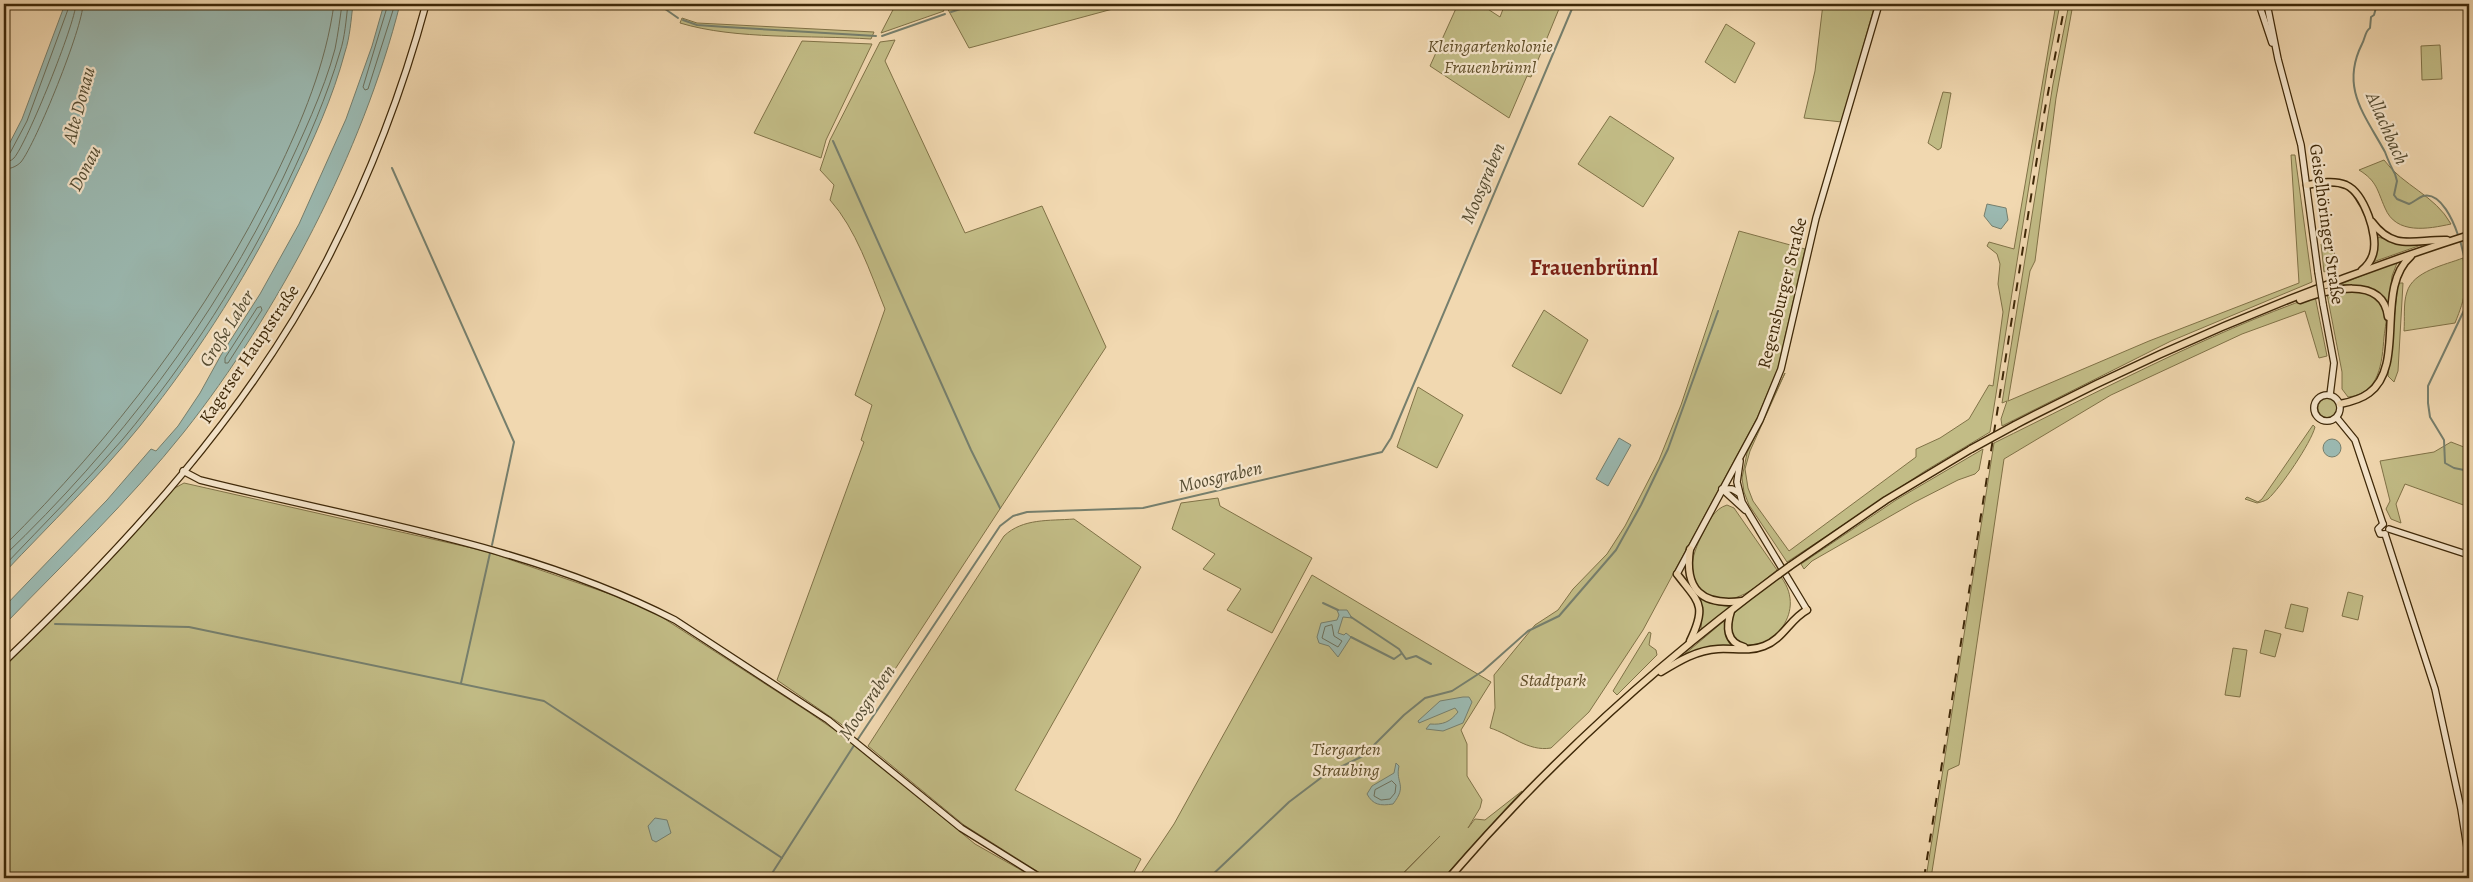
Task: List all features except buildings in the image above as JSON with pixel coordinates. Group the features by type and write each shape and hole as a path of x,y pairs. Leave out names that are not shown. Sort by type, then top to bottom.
{"main road":[{"path":"2307,185 2334,183 2350,187 2357,194 2370,221 2383,235 2400,242 2453,240"},
{"path":"2359,272 2368,263 2374,252 2370,221"},
{"path":"1449,878 1550,768 1643,683 1744,600 1886,500 2015,425 2130,367 2359,272 2469,235"},
{"path":"2340,404 2362,398 2376,386 2387,356 2397,273 2405,261 2415,253"},
{"path":"2272,307 2334,290 2360,289 2372,293 2385,303 2389,328"},
{"path":"1690,549 1689,576 1694,586 1706,598 1719,602 1744,600"},
{"path":"1677,574 1689,576"},
{"path":"1677,574 1694,594 1698,604 1697,625 1688,645"},
{"path":"1732,610 1727,627 1729,636 1738,645 1750,649"},
{"path":"1643,683 1680,660 1699,652 1716,649 1750,649 1764,646 1775,640 1798,614 1807,610"}],"street":[{"name":"Kagerser Hauptstraße","path":"4,662 97,568 184,471 257,375 326,261 359,194 385,132 406,73 426,4"},
{"name":"Regensburger Straße","path":"1677,574 1765,409 1781,369 1816,218 1879,4"},
{"name":"Geiselhöringer Straße","path":"2259,4 2278,59"},
{"name":"Geiselhöringer Straße","path":"2267,4 2278,59 2301,145 2318,272 2334,363 2330,395"},
{"path":"2330,395 2336,398 2340,404 2341,412 2337,418 2327,422 2320,420 2315,414 2314,407 2317,400 2323,396 2330,395"},
{"path":"2337,418 2355,440 2383,524 2389,528 2469,555"},
{"path":"1742,454 1738,473 1739,493 1748,513 1807,610"},
{"path":"184,471 200,480 495,550 624,597 675,620 861,745 960,828 1041,878"},
{"path":"1722,489 1730,489 1739,493"},
{"path":"1722,489 1748,513"},
{"path":"2383,524 2378,529 2380,534 2385,534"},
{"path":"2385,534 2389,528"},
{"path":"2385,534 2435,689 2461,809 2469,860"}],"green space":[{"path":"896,4 940,4 944,11 881,33"},
{"path":"945,4 1131,4 969,48"},
{"name":"Kleingartenkolonie Frauenbrünnl","path":"1458,4 1480,4 1500,17 1505,4 1561,4 1531,77 1527,76 1509,118 1430,66"},
{"path":"1823,4 1875,4 1842,122 1804,118 1815,71"},
{"path":"2056,4 2060,4 2048,66 1990,432 1925,471 1787,562 1749,505 1744,492 1742,478 1747,453 1785,373 1750,451 1745,469 1748,488 1753,501 1789,551 1916,457 1916,449 1940,438 1969,419 1989,385 1993,386 2003,312 1998,284 2000,264 1997,254 1987,246 1989,242 2014,249"},
{"path":"2069,4 2073,4 2056,98 2035,261 2030,271 2008,401 2149,341 2299,283 2291,155 2295,155 2312,282 2171,341 2002,426 2001,419 2007,401 2002,403 2053,84"},
{"path":"682,18 697,23 874,32 871,39 774,36 702,28 680,23"},
{"path":"1726,24 1755,43 1735,83 1705,62"},
{"path":"895,40 885,61 965,233 1042,206 1106,347 867,712 851,731 777,680 864,442 861,440 872,405 855,395 885,309 855,237 830,200 834,185 820,170 830,140 880,42"},
{"path":"802,41 872,44 826,140 821,158 754,133"},
{"path":"2440,45 2442,79 2422,80 2421,46"},
{"path":"1943,92 1951,93 1941,148 1938,150 1928,143"},
{"path":"1610,116 1674,158 1643,207 1578,164"},
{"path":"2384,160 2400,177 2436,205 2451,224 2414,228 2397,223 2390,217 2373,182 2359,170"},
{"name":"Stadtpark","path":"1739,231 1805,249 1778,368 1757,418 1643,630 1589,712 1551,748 1543,749 1527,745 1490,728 1495,708 1494,675 1535,625 1558,610 1573,589 1607,554 1625,526 1659,460 1681,405"},
{"path":"2378,237 2401,244 2424,244 2373,262"},
{"path":"2326,240 2332,240 2336,262 2334,267 2324,272 2321,244"},
{"path":"2463,258 2465,291 2455,323 2404,331 2405,301 2410,285 2430,270"},
{"path":"2396,262 2392,276 2389,303 2368,288 2341,284"},
{"path":"2398,283 2403,283 2398,371 2394,382 2388,376"},
{"path":"2352,291 2362,292 2375,298 2384,309 2386,319 2382,356 2377,375 2367,390 2359,395 2348,397 2342,389 2342,372 2327,294"},
{"path":"2315,296 2327,356 2319,358 2305,311 2242,334 2111,395 2004,459 1959,765 1948,770 1931,878 1926,878 1994,443 2192,346 2274,311"},
{"path":"1544,310 1588,340 1561,394 1512,366"},
{"path":"1418,387 1463,415 1437,468 1397,447"},
{"path":"2324,398 2332,398 2338,404 2338,412 2332,418 2324,418 2318,412 2318,404"},
{"path":"2313,425 2315,427 2308,443 2274,493 2267,500 2257,503 2245,499 2247,497 2258,502 2262,499"},
{"path":"2451,442 2469,449 2469,507 2405,484 2396,504 2401,523 2391,519 2386,509 2390,501 2380,461 2434,452"},
{"path":"1983,449 1979,470 1975,474 1958,480 1915,502 1812,561 1804,569 1801,564 1896,500"},
{"path":"184,483 485,551 613,595 657,614 845,737 975,844 1035,878 4,878 4,666 113,556 173,489"},
{"path":"1218,498 1220,506 1312,558 1272,633 1227,610 1241,589 1203,569 1215,554 1172,529 1181,503"},
{"path":"1727,505 1734,508 1777,570 1745,594 1723,599 1704,592 1693,578 1692,569 1695,551 1707,524 1715,512"},
{"path":"1074,519 1141,567 1015,790 1141,859 1131,878 1048,878 964,825 868,746 1004,536 1011,530 1028,523"},
{"name":"Tiergarten Straubing","path":"1312,575 1491,682 1461,730 1467,744 1467,776 1482,800 1480,808 1468,828 1475,819 1485,820 1522,791 1443,878 1399,878 1440,836 1398,878 1138,878 1174,824"},
{"path":"1781,577 1789,594 1790,610 1784,624 1775,636 1763,644 1750,647 1740,644 1731,630 1730,623 1733,616 1748,600"},
{"path":"2348,592 2363,596 2358,620 2342,616"},
{"path":"1700,598 1715,604 1731,607 1701,630 1702,611"},
{"path":"2291,604 2308,608 2303,632 2285,628"},
{"path":"1724,621 1725,632 1732,646 1707,647 1685,654"},
{"path":"2265,630 2281,634 2275,657 2260,653"},
{"path":"1649,632 1651,633 1649,645 1656,650 1657,655 1617,695 1613,691"},
{"path":"2233,648 2247,650 2240,697 2225,695"}],"water":[{"path":"65,4 353,4 347,46 335,86 308,151 260,246 224,308 162,398 140,426 91,482 4,573 4,154 22,119"},
{"path":"384,4 400,4 384,60 364,116 340,173 313,228 284,283 252,336 219,385 163,458 96,531 4,625 4,607 107,500 151,449 156,451 178,426 200,393 221,355 260,294 299,224 346,119 372,46"},
{"path":"1987,204 2006,208 2008,220 2001,229 1992,226 1984,216"},
{"path":"1619,438 1631,445 1608,486 1596,479"},
{"path":"2328,439 2336,439 2341,444 2339,455 2328,457 2323,452 2323,444"},
{"path":"1337,610 1347,610 1352,618 1343,617 1338,633 1344,635 1346,633 1351,637 1338,657 1329,646 1319,643 1317,637 1321,623 1337,620 1339,615"},
{"path":"1469,697 1472,702 1463,723 1443,731 1426,729 1430,724 1439,724 1452,718 1458,712 1455,708 1419,723 1418,721 1440,701"},
{"path":"1396,763 1399,766 1400,788 1397,798 1393,804 1381,805 1374,803 1367,794 1372,786 1394,773"},
{"path":"655,818 667,820 671,833 656,842 652,840 648,826"}],"waterway":[{"path":"658,4 678,18"},
{"path":"951,12 976,4"},
{"name":"Moosgraben","path":"769,878 860,736 1000,526 1013,516 1027,512 1143,508 1382,452 1391,438 1574,4"},
{"name":"Allachbach","path":"2377,4 2374,15 2371,17 2370,28 2366,33 2356,60 2354,88 2358,101 2395,174 2397,181 2394,195 2397,199 2409,204 2423,196 2436,198 2446,209 2458,235"},
{"path":"882,36 945,14"},
{"path":"683,20 697,25 876,36"},
{"path":"833,141 971,450 1000,508"},
{"path":"392,168 514,442 492,545"},
{"name":"Allachbach","path":"2460,240 2469,276"},
{"name":"Allachbach","path":"2469,290 2467,304 2428,386 2430,417 2444,440 2445,463 2454,468 2469,471"},
{"path":"1209,878 1289,802 1326,774 1363,756 1404,715 1425,698 1452,691 1483,671 1528,631 1559,616 1616,550 1641,505 1668,449 1718,311"},
{"path":"461,683 490,553"},
{"path":"1323,603 1338,610"},
{"path":"1351,617 1399,649 1406,659 1416,656 1431,664"},
{"path":"55,624 189,627 544,701 782,858"},
{"path":"1351,637 1394,659 1401,654"}],"railway":[{"path":"1924,878 2044,114 2065,4"}],"district":[{"name":"Frauenbrünnl","path":"1594,267"}],"water label":[{"name":"Alte Donau","path":"78,105"},
{"name":"Donau","path":"84,168"},
{"name":"Große Laber","path":"226,328"}]}
